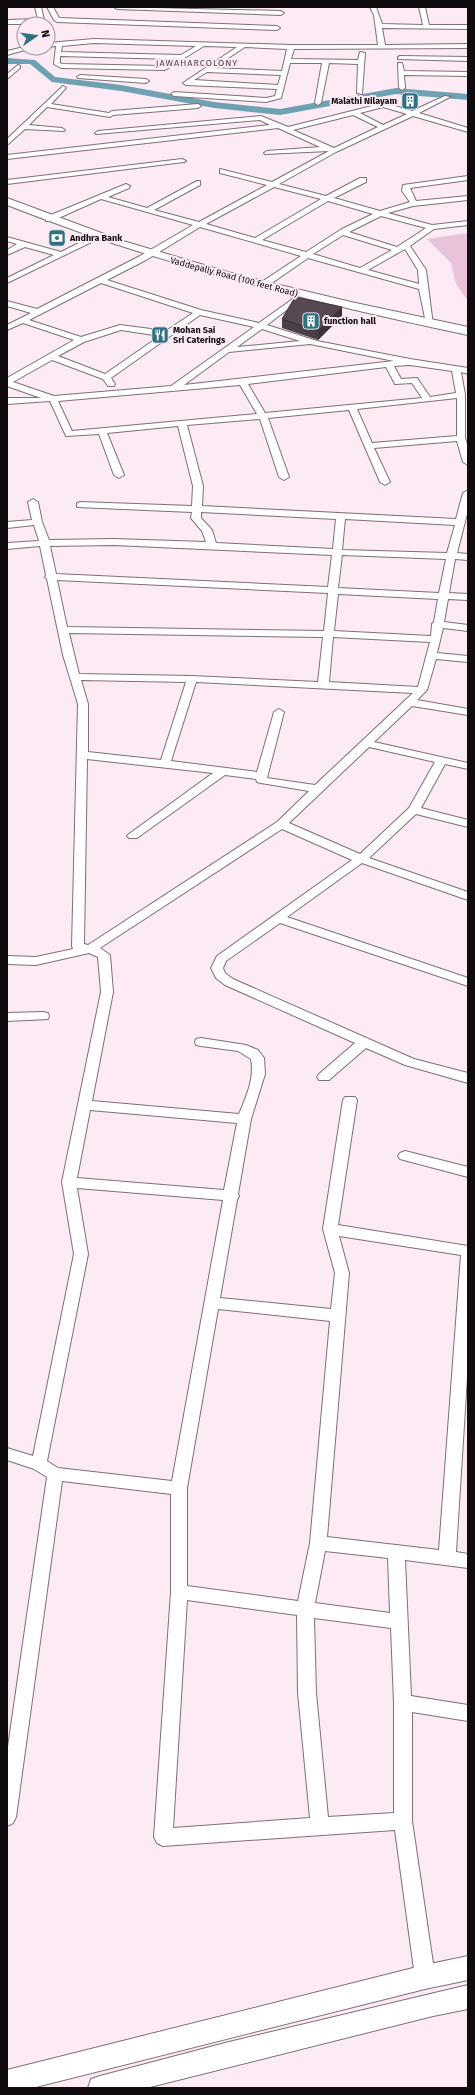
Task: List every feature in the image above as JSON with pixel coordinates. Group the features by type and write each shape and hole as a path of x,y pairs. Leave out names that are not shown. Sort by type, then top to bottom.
{"main road":[{"path":"7,201 93,240"},
{"path":"7,209 40,224 294,300 468,337"},
{"name":"Vaddepally Road (100 feet Road)","path":"146,256 263,284 341,305 468,331"}],"street":[{"path":"50,7 57,20 151,14 282,10 275,37"},
{"path":"117,7 275,37 292,47 468,46"},
{"path":"373,7 377,15 382,47"},
{"path":"422,7 426,26"},
{"path":"142,36 151,14"},
{"path":"379,26 468,27"},
{"path":"56,44 142,36 203,44 245,45 275,37"},
{"path":"60,43 57,54 58,65 64,67 166,68"},
{"path":"135,89 203,44"},
{"path":"245,45 187,82 174,94 272,99 278,98 279,87 292,47"},
{"path":"360,93 362,47"},
{"path":"399,47 402,88"},
{"path":"57,54 184,57"},
{"path":"400,58 468,60"},
{"path":"288,60 362,62"},
{"path":"318,103 326,61"},
{"path":"7,77 18,67"},
{"path":"205,70 284,73"},
{"path":"401,73 468,74"},
{"path":"80,77 146,81"},
{"path":"187,82 279,87"},
{"path":"7,143 63,88"},
{"path":"7,328 146,256 199,225 334,151 447,97"},
{"path":"371,101 468,130"},
{"path":"46,105 108,119 261,118 334,151"},
{"path":"286,130 382,105"},
{"path":"108,119 198,106"},
{"path":"353,112 384,128"},
{"path":"102,146 108,119"},
{"path":"7,157 278,126"},
{"path":"23,127 62,130"},
{"path":"267,153 326,148"},
{"path":"7,182 182,161"},
{"path":"223,171 432,227 468,223"},
{"path":"414,203 406,191 406,187 468,178"},
{"path":"257,240 363,180"},
{"path":"148,210 197,183"},
{"path":"49,219 126,186"},
{"path":"101,196 423,288"},
{"path":"263,284 344,233 381,213 414,203 468,198"},
{"path":"362,270 396,249 406,245 432,227"},
{"path":"344,233 396,249"},
{"path":"7,239 59,254"},
{"path":"7,281 59,254 93,240"},
{"path":"7,253 24,244"},
{"path":"406,245 422,270 423,288 430,323"},
{"path":"7,271 20,275"},
{"path":"100,280 199,312 261,326 314,343 410,362 468,371"},
{"path":"173,389 261,326 294,300"},
{"path":"7,303 37,312"},
{"path":"106,377 199,312"},
{"path":"22,320 81,340"},
{"path":"7,382 81,340 120,327 166,334"},
{"path":"227,350 314,343"},
{"path":"52,357 106,377 117,394"},
{"path":"7,401 53,400 173,389 390,366 410,362"},
{"path":"390,366 398,382 414,380 428,400"},
{"path":"456,370 464,416 464,442 468,462"},
{"path":"7,382 53,400 68,434 352,408 461,396"},
{"path":"243,382 263,416 284,477"},
{"path":"352,408 385,482"},
{"path":"182,424 198,486 196,518 207,530 212,546"},
{"path":"102,431 119,475"},
{"path":"370,446 464,442"},
{"path":"7,960 36,961 90,949 281,824 320,789 422,690 436,639 437,624 451,556 464,515 468,493"},
{"path":"33,502 74,677 83,704 78,946 90,949 104,956 107,992 69,1182 81,1254 39,1464"},
{"path":"80,505 341,516 464,515"},
{"path":"323,685 341,516"},
{"path":"7,525 37,522"},
{"path":"7,546 43,543 212,546 337,553 468,557"},
{"path":"50,577 468,597"},
{"path":"437,624 468,628"},
{"path":"63,630 328,634 436,639"},
{"path":"431,655 468,660"},
{"path":"74,677 192,678 422,690"},
{"path":"165,764 192,678"},
{"path":"409,702 468,712"},
{"path":"279,712 261,780 320,789"},
{"path":"366,743 468,766"},
{"path":"83,754 261,776"},
{"path":"441,761 414,810 361,859 221,959 217,968 220,975 229,982 363,1043 410,1062 468,1078"},
{"path":"133,836 222,772"},
{"path":"414,810 468,824"},
{"path":"281,824 361,859 468,896"},
{"path":"277,918 468,982"},
{"path":"7,1017 43,1016"},
{"path":"201,1042 243,1049 254,1053 259,1059 260,1068 244,1119 232,1196 179,1488 179,1592 163,1836 402,1821"},
{"path":"324,1077 363,1043"},
{"path":"320,1826 307,1693 305,1609 318,1543 342,1272 330,1229 350,1100"},
{"path":"84,1105 244,1119"},
{"path":"405,1156 468,1172"},
{"path":"69,1182 232,1196"},
{"path":"330,1229 468,1251 447,1557"},
{"path":"212,1303 339,1316"},
{"path":"7,1454 39,1464 55,1474 179,1488"},
{"path":"7,1817 55,1474"},
{"path":"318,1543 447,1557 468,1561"},
{"path":"396,1552 403,1703 402,1821 425,1977"},
{"path":"179,1592 399,1622"},
{"path":"403,1703 468,1713"},
{"path":"7,2082 425,1977 468,1968"},
{"path":"100,2088 240,2051 433,2004 468,1997"}],"shaded area":[{"path":"468,233 468,301 456,284 451,263 427,239"}],"building":[{"path":"295,297 342,307 318,331 282,319"}],"waterway":[{"path":"7,61 32,62 52,79 121,88 214,105 280,112 396,91 468,97"}],"place":[{"name":"Malathi Nilayam","path":"410,101"},
{"name":"Andhra Bank","path":"57,238"},
{"name":"function hall","path":"311,321"},
{"name":"Mohan Sai Sri Caterings","path":"160,335"}],"district":[{"name":"JAWAHARCOLONY","path":"197,63"}]}
